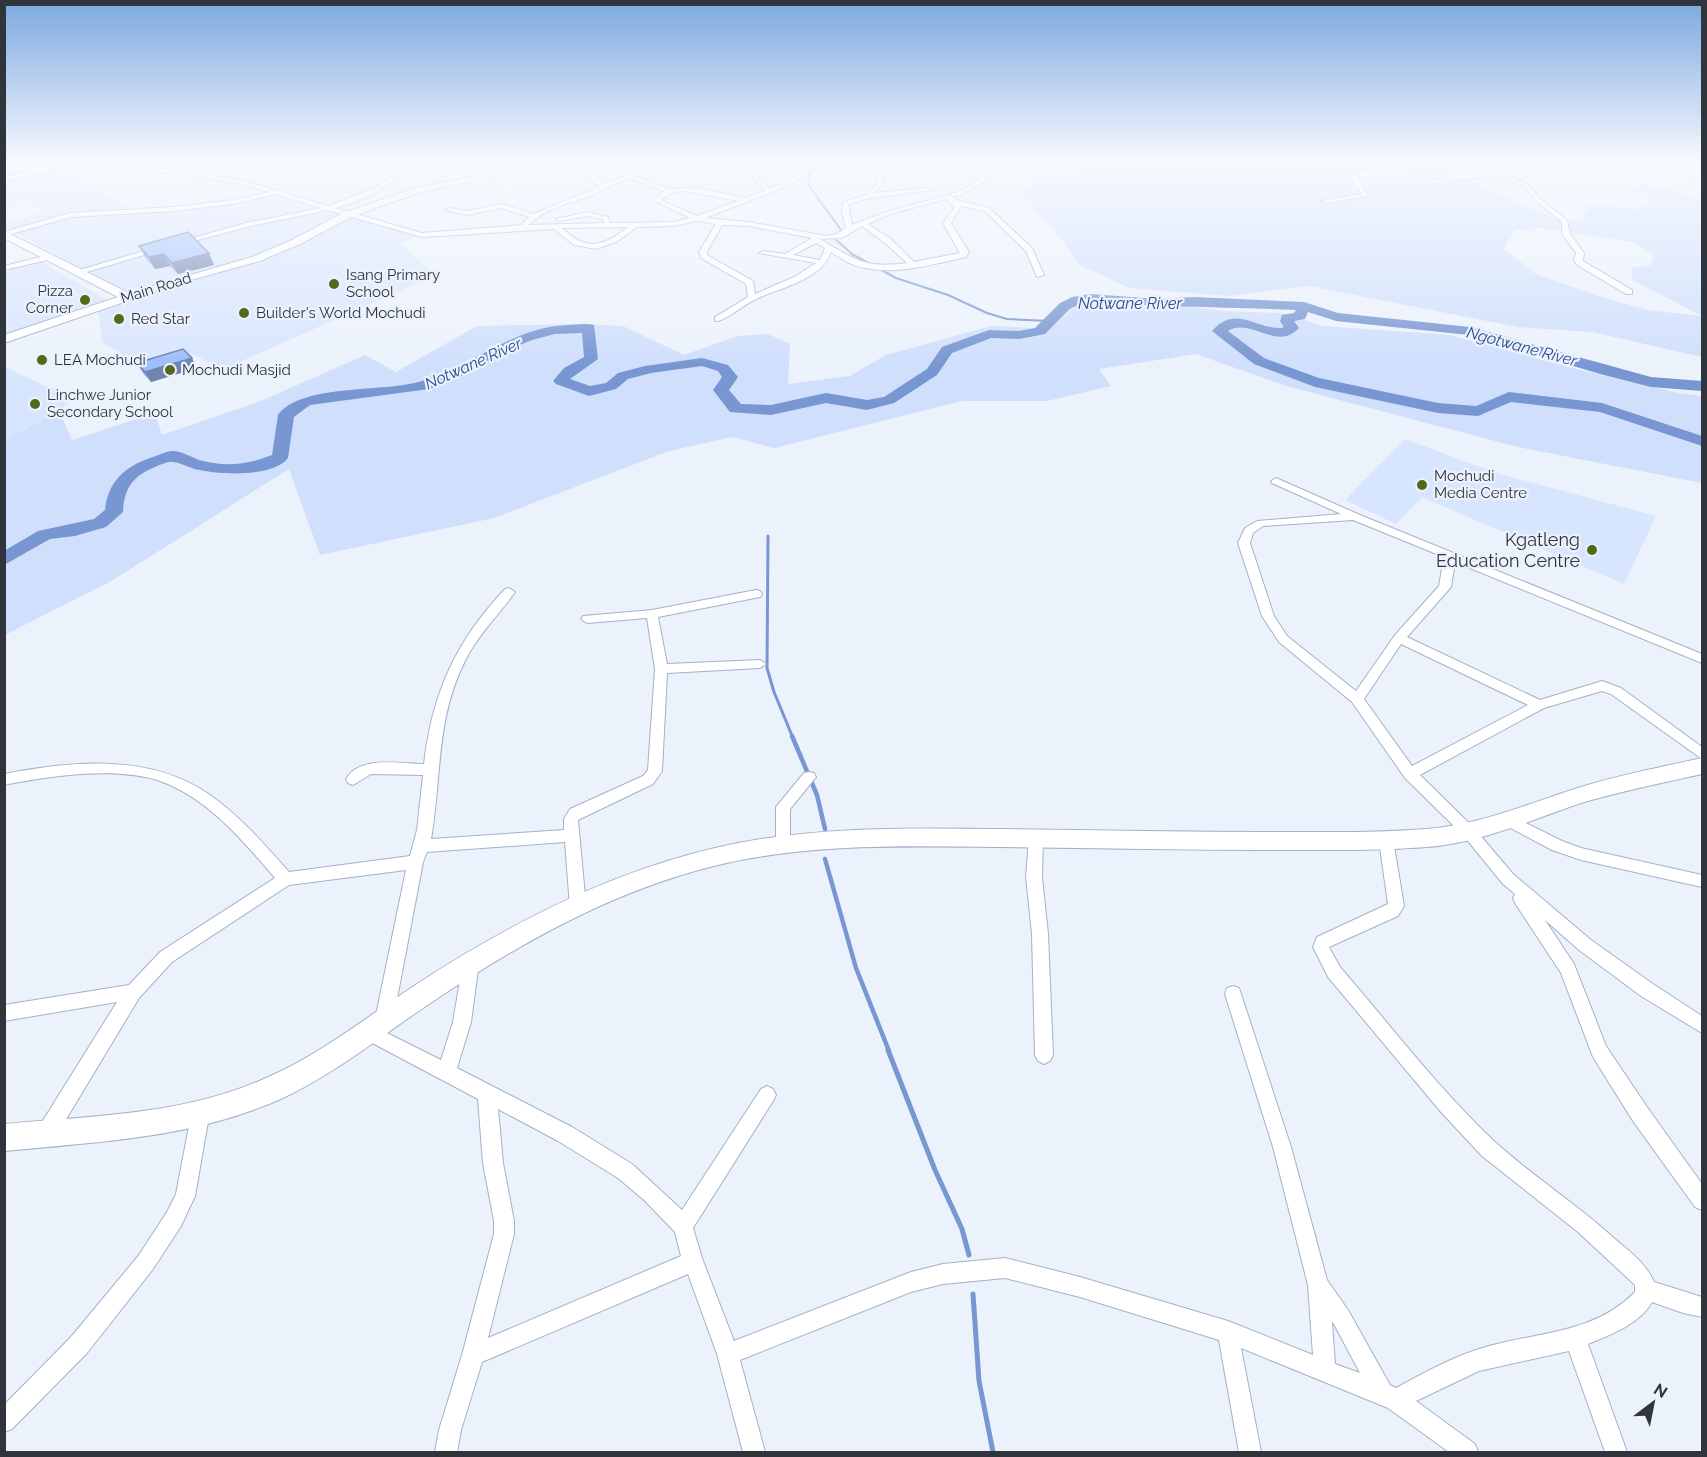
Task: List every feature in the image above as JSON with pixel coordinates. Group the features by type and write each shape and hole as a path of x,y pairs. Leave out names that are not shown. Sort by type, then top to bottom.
{"street":[{"path":"77,272 226,231"},
{"name":"Main Road","path":"4,339 128,297 256,259 317,231"},
{"path":"407,231 422,235 473,231"},
{"path":"559,231 582,245 601,247 613,243 628,231"},
{"path":"716,231 703,252 704,255 750,282 767,285 787,283"},
{"path":"777,231 827,242 862,266 876,268 965,253 952,231"},
{"path":"827,242 847,231"},
{"path":"873,231 901,251 911,263"},
{"path":"1010,231 1029,250 1040,275"},
{"path":"1566,231 1580,253 1578,260 1580,263 1629,292"},
{"path":"5,234 128,297"},
{"path":"785,258 815,239"},
{"path":"718,319 752,298 799,278 821,262 829,252 827,242"},
{"path":"763,253 821,262"},
{"path":"4,268 49,257"},
{"path":"750,282 752,298"},
{"path":"1276,482 1702,659"},
{"path":"1356,517 1261,523 1249,530 1244,543 1268,615 1283,639 1357,699 1410,774 1468,831 1508,879 1568,969 1599,1051 1640,1114 1702,1200"},
{"path":"1357,699 1399,638 1445,587 1450,556"},
{"path":"376,1026 416,862 424,846 430,770 436,737 454,670 483,621 509,592"},
{"path":"587,619 652,614 756,594"},
{"path":"578,907 570,836 571,819 574,813 648,780 655,771 661,669 652,614"},
{"path":"1399,638 1539,705"},
{"path":"661,669 760,664"},
{"path":"1410,774 1539,705 1606,687 1616,691 1702,754"},
{"path":"4,1138 105,1131 200,1116 278,1087 502,944 578,907 672,869 712,857 783,844 868,837 1182,841 1429,838 1468,831 1508,820 1604,788 1702,766"},
{"path":"4,780 102,768 144,771 165,778 197,794 228,816 286,879"},
{"path":"353,779 362,772 371,770 430,770"},
{"path":"783,844 783,807 809,777"},
{"path":"1508,820 1573,852 1702,881"},
{"path":"424,846 570,836"},
{"path":"1036,838 1034,877 1040,934 1044,1055"},
{"path":"1386,840 1396,906 1392,910 1323,942 1321,947 1323,953 1334,972 1447,1106 1489,1149 1593,1232 1632,1267 1642,1278 1647,1290 1645,1297 1625,1316 1575,1338 1479,1360 1389,1396"},
{"path":"46,1134 133,992 166,957 286,879 416,862"},
{"path":"1508,879 1586,945 1647,990 1702,1025"},
{"path":"447,1071 462,1022 471,963"},
{"path":"4,1013 133,992"},
{"path":"1233,994 1282,1147 1318,1285 1325,1371"},
{"path":"376,1026 447,1071 565,1134 625,1171 651,1193 683,1226 693,1261 728,1354 754,1452"},
{"path":"446,1452 504,1234 504,1221 493,1162 487,1092"},
{"path":"683,1226 767,1095"},
{"path":"4,1421 79,1345 146,1262 174,1219 185,1196 200,1116"},
{"path":"473,1355 693,1261"},
{"path":"728,1354 911,1282 943,1274 1005,1268 1080,1287 1228,1332 1389,1396 1467,1452"},
{"path":"1318,1285 1341,1317 1389,1396"},
{"path":"1647,1290 1702,1307"},
{"path":"1228,1332 1250,1452"},
{"path":"1575,1338 1616,1452"}],"shaded area":[{"path":"12,231 399,231 415,236 401,244 435,275 231,366 215,365 189,353 145,368 102,342 98,308 137,295 84,270"},
{"path":"1514,231 1504,249 1536,274 1601,297 1648,310 1702,316 1702,357 1592,332 1518,327 1310,286 1227,296 1130,288 1079,265 1056,232"},
{"path":"1560,231 1702,231 1702,316 1632,280 1632,268 1651,265 1654,254 1632,242"},
{"path":"40,261 108,300 5,334 5,270"},
{"path":"1081,302 1136,308 1185,306 1222,311 1283,313 1323,326 1450,335 1580,370 1679,393 1702,396 1702,483 1518,447 1286,386 1196,354 1099,369 1111,386 1047,401 962,401 775,448 732,437 669,451 494,518 320,555 289,469 113,580 5,635 5,440 59,411 72,440 155,413 162,435 261,401 365,355 396,372 477,326 579,324 623,326 684,355 737,336 768,334 790,344 788,384 850,376 886,355 991,326 1050,329"},
{"name":"Linchwe Junior Secondary School","path":"4,365 73,398 59,411 5,440"},
{"name":"Kgatleng Education Centre","path":"1405,439 1496,473 1656,516 1624,584 1422,497 1396,524 1345,500"}],"building":[{"path":"188,232 209,253 172,263 164,254 149,257 139,246"},
{"path":"183,349 192,358 145,372 137,363"}],"waterway":[{"path":"840,231 835,239 852,254 896,278 948,295 987,313 1007,319 1050,321"},
{"name":"Notwane River","path":"4,559 44,535 100,523 114,512 118,488 124,480 131,473 150,463 173,456 200,465 226,469 240,469 267,463 280,458 286,415 306,401 424,386 454,374 505,346 527,337 555,330 589,328 591,359 569,371 561,381 589,391 611,386 623,376 650,369 702,362 723,368 730,377 721,390 736,409 771,410 826,398 867,405 889,400 932,372 947,350 989,334 1019,335 1040,331 1065,306 1077,300 1091,298 1157,303 1194,301 1304,306"},
{"name":"Ngotwane River","path":"1304,306 1336,317 1470,331 1605,371 1651,382 1702,386"},
{"name":"Notwane River","path":"1304,306 1300,316 1287,318 1292,328 1284,333 1276,333 1240,322 1230,324 1219,331 1259,361 1315,382 1438,408 1478,411 1509,397 1602,408 1702,441"},
{"path":"768,536 767,668 793,738"},
{"path":"792,736 817,795 825,829"},
{"path":"825,859 856,968 889,1051"},
{"path":"888,1050 935,1170 962,1229 969,1255"},
{"path":"973,1294 979,1381 993,1452"}],"place":[{"name":"Isang Primary School","path":"334,284"},
{"name":"Pizza Corner","path":"85,300"},
{"name":"Builder's World Mochudi","path":"244,313"},
{"name":"Red Star","path":"119,319"},
{"name":"LEA Mochudi","path":"42,360"},
{"name":"Mochudi Masjid","path":"170,370"},
{"name":"Linchwe Junior Secondary School","path":"35,404"},
{"name":"Mochudi Media Centre","path":"1422,485"},
{"name":"Kgatleng Education Centre","path":"1592,550"}]}
